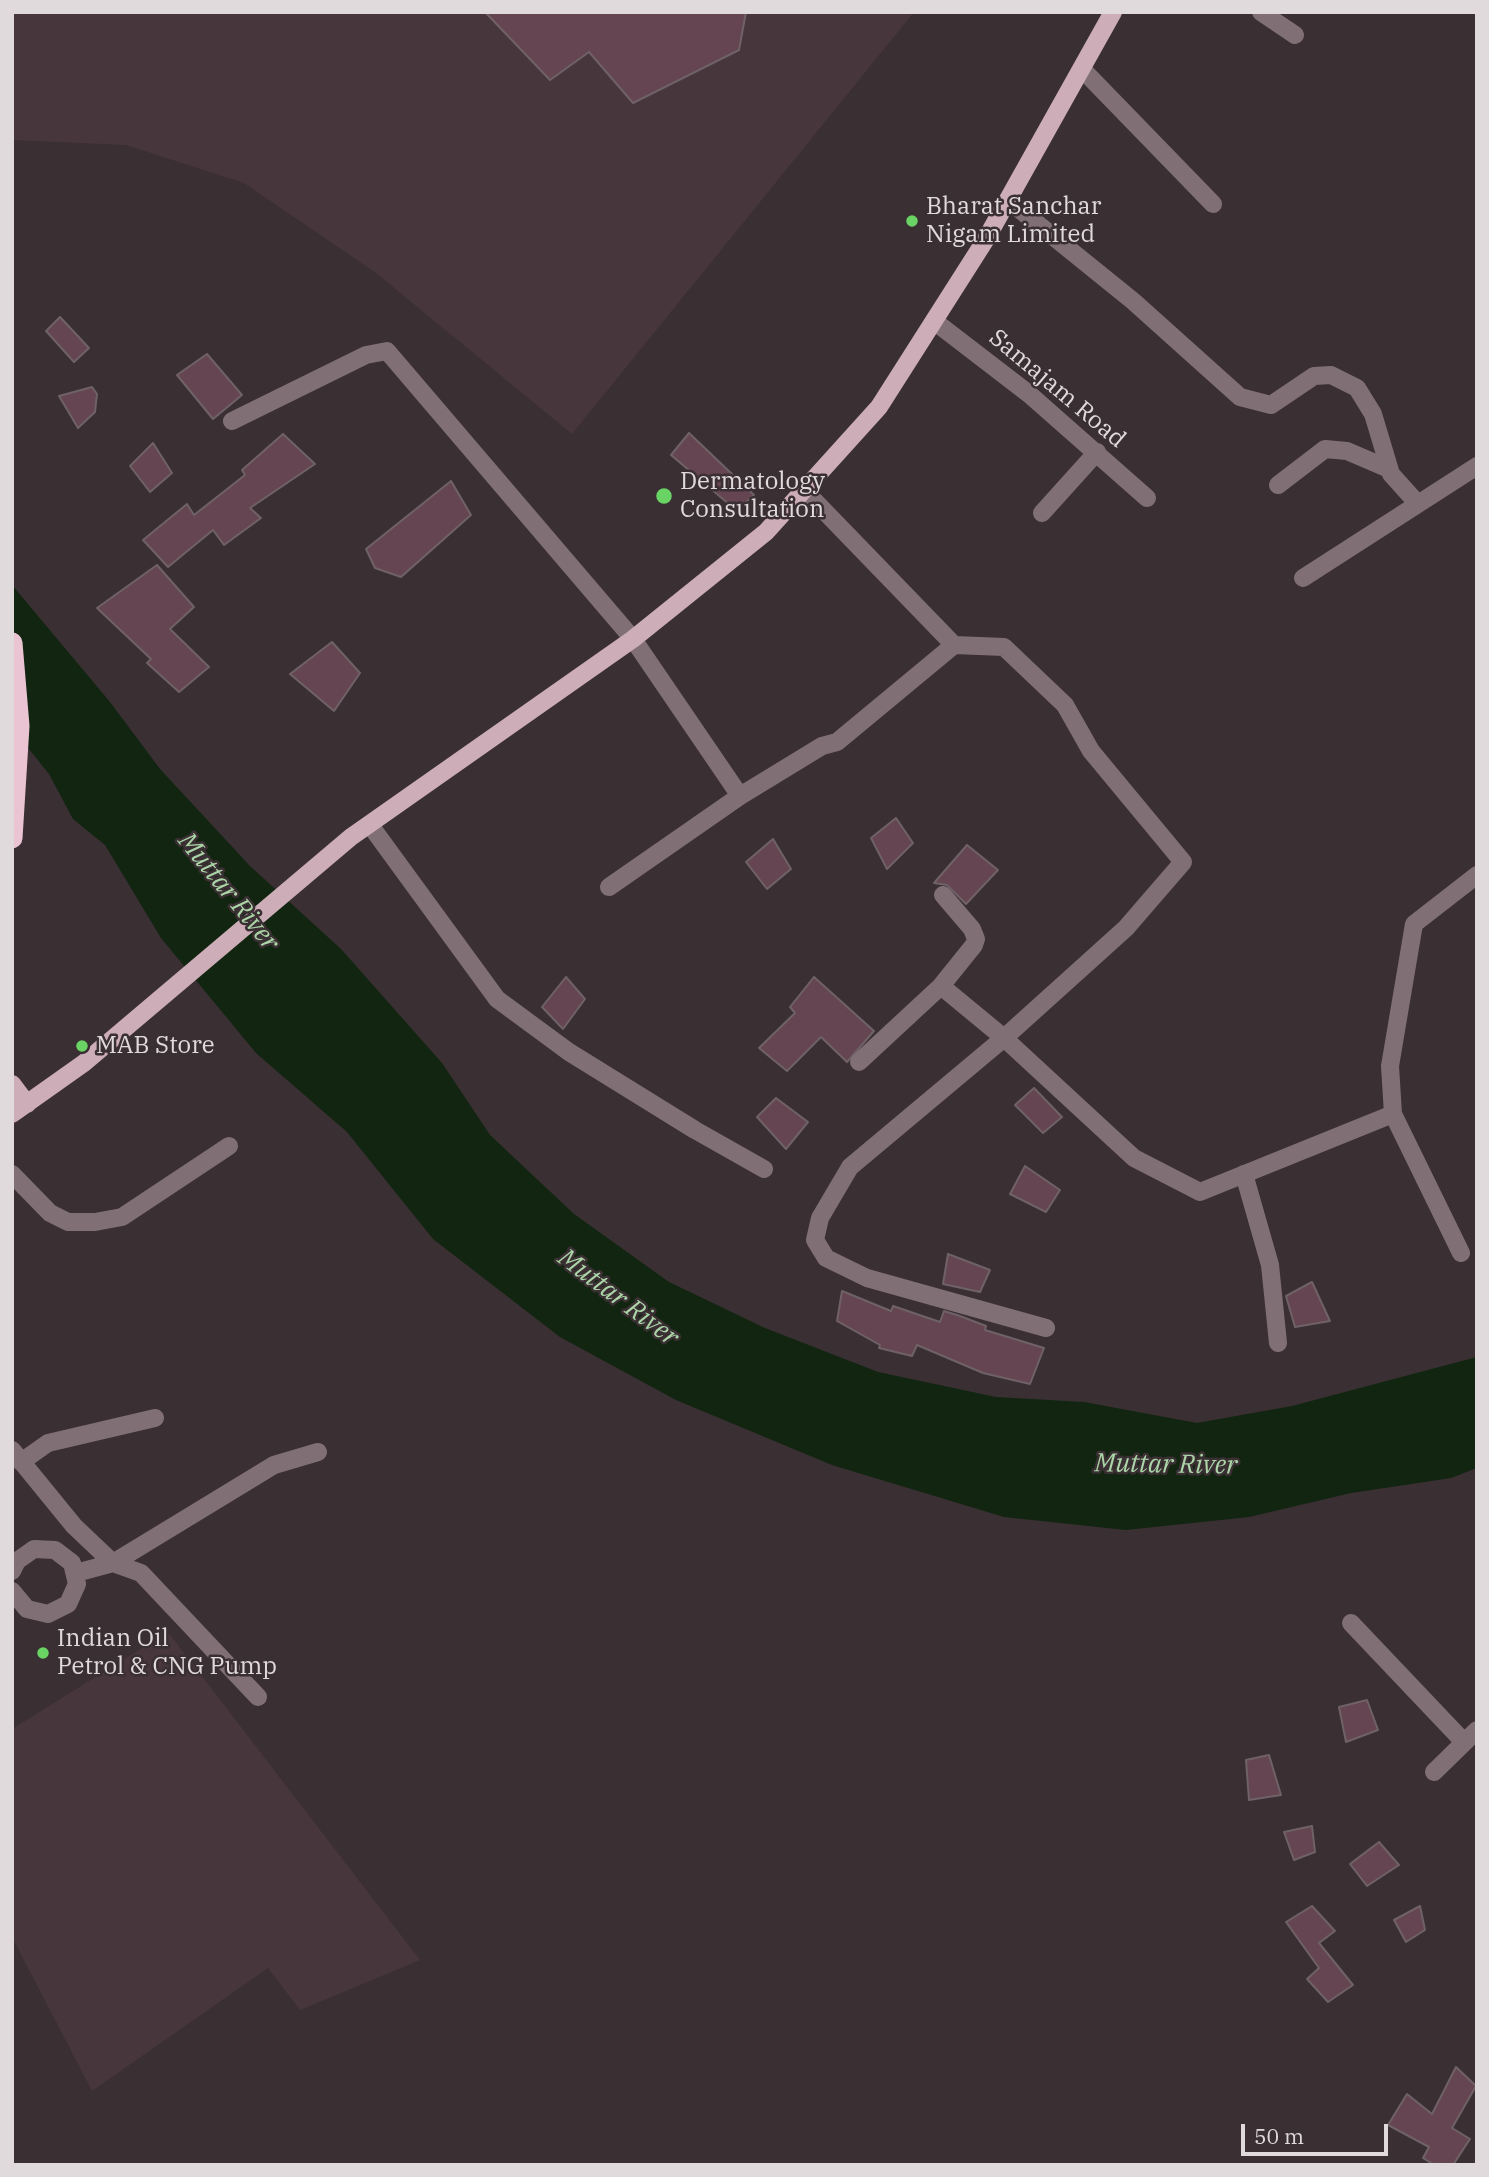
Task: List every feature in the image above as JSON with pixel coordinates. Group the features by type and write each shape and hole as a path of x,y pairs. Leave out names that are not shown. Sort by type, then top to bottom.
{"highway":[{"path":"12,643 19,726 12,838"}],"main road":[{"path":"12,1084 20,1109 84,1063 351,837 633,639 766,532 879,407 1008,200 1113,12"}],"street":[{"path":"1261,12 1295,35"},
{"path":"1082,69 1213,204"},
{"path":"1008,200 1133,301 1240,397 1271,405 1314,376 1331,374 1357,388 1373,414 1389,470 1418,504"},
{"name":"Samajam Road","path":"934,321 1097,452 1147,498"},
{"path":"232,421 366,355 387,351 633,639 740,796"},
{"path":"1278,485 1325,449 1348,451 1389,470"},
{"path":"1042,513 1097,452"},
{"path":"1303,578 1477,466"},
{"path":"804,489 954,645"},
{"path":"609,887 740,796 822,746 837,742 954,645 1004,647 1065,705 1091,751 1183,862 1126,928 1004,1038 850,1167 820,1218 815,1240 826,1258 867,1278 1046,1328"},
{"path":"370,825 497,999 569,1052 695,1130 764,1168"},
{"path":"1461,1253 1393,1114 1390,1066 1414,924 1477,875"},
{"path":"859,1062 941,986 969,955 976,939 972,929 943,895"},
{"path":"941,986 1004,1038 1133,1158 1200,1192 1393,1114"},
{"path":"12,1174 50,1213 68,1222 95,1222 122,1217 229,1146"},
{"path":"1244,1174 1270,1265 1278,1343"},
{"path":"155,1418 48,1443 17,1456 74,1526 113,1563 141,1573 258,1697"},
{"path":"76,1573 113,1563 274,1465 318,1452"},
{"path":"12,1571 24,1554 45,1548 64,1555 76,1573 74,1595 68,1604 48,1614 19,1612 12,1591"},
{"path":"1351,1623 1470,1735 1434,1772"}],"shaded area":[{"path":"12,12 914,12 572,434 376,273 244,183 126,145 12,140"},
{"path":"168,1632 420,1960 300,2010 268,1968 92,2091 12,1937 12,1729"}],"water":[{"name":"Muttar River","path":"12,585 110,702 160,769 250,866 341,949 442,1063 490,1135 574,1214 669,1282 765,1328 878,1372 996,1397 1084,1402 1197,1423 1292,1406 1477,1357 1477,1468 1451,1478 1351,1493 1249,1517 1126,1530 1004,1517 832,1465 676,1400 560,1337 433,1239 347,1132 256,1053 161,938 105,845 73,819 49,774 12,728"}],"building":[{"path":"485,12 746,12 739,50 633,103 589,52 550,80"},
{"path":"60,317 89,348 74,362 46,331"},
{"path":"207,354 242,395 213,419 177,375"},
{"path":"92,387 97,394 95,412 78,428 59,396"},
{"path":"689,433 754,495 737,511 671,455"},
{"path":"283,434 315,464 250,508 261,518 224,545 213,530 168,567 143,540 187,504 194,515 245,475 242,470"},
{"path":"153,443 172,473 150,492 130,466"},
{"path":"451,481 471,515 401,577 375,568 366,549"},
{"path":"157,565 194,607 170,629 209,667 179,692 147,663 151,659 97,608"},
{"path":"332,642 360,673 334,711 290,674"},
{"path":"896,818 913,843 887,869 871,838"},
{"path":"773,839 791,869 767,889 746,862"},
{"path":"967,845 998,870 966,904 947,885 934,883"},
{"path":"566,977 585,999 563,1029 542,1007"},
{"path":"814,977 874,1031 847,1062 821,1037 787,1071 759,1048 795,1013 790,1007"},
{"path":"1034,1088 1062,1117 1043,1133 1015,1105"},
{"path":"776,1098 808,1122 786,1149 757,1117"},
{"path":"1025,1166 1060,1190 1046,1212 1010,1194"},
{"path":"948,1254 990,1270 980,1292 943,1284"},
{"path":"1312,1282 1330,1321 1295,1327 1286,1296"},
{"path":"842,1291 891,1311 893,1306 940,1322 944,1311 986,1326 985,1330 1044,1348 1030,1384 983,1373 917,1345 912,1356 879,1348 880,1345 837,1321"},
{"path":"1367,1700 1378,1730 1346,1742 1339,1707"},
{"path":"1269,1755 1281,1795 1249,1800 1246,1760"},
{"path":"1312,1826 1315,1852 1294,1860 1284,1832"},
{"path":"1379,1842 1399,1865 1367,1886 1350,1864"},
{"path":"1312,1906 1335,1931 1319,1943 1353,1985 1328,2002 1307,1979 1319,1968 1286,1922"},
{"path":"1420,1906 1425,1930 1406,1942 1394,1920"},
{"path":"1456,2067 1476,2086 1452,2128 1470,2139 1453,2165 1434,2165 1423,2158 1429,2147 1388,2125 1407,2094 1432,2114"}],"place":[{"name":"Bharat Sanchar Nigam Limited","path":"912,221"},
{"name":"Dermatology Consultation","path":"664,496"},
{"name":"MAB Store","path":"82,1046"},
{"name":"Indian Oil Petrol & CNG Pump","path":"43,1653"}]}
